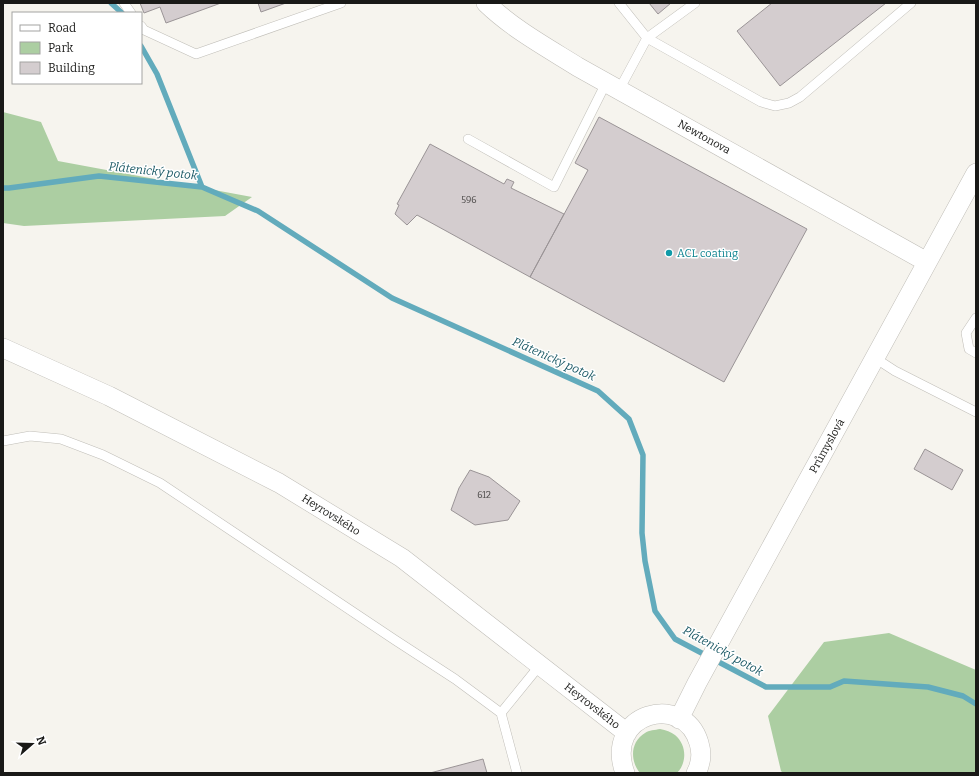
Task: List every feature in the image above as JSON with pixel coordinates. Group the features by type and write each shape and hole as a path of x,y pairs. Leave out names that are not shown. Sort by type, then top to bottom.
{"street":[{"name":"Newtonova","path":"486,3 527,36 613,86 927,262"},
{"name":"Průmyslová","path":"680,719 697,683 976,173"},
{"name":"Heyrovského","path":"3,348 110,396 279,483 402,558 627,732"},
{"path":"625,773 622,765 621,748 627,732 637,722 650,715 665,714 680,719 697,737 701,754 696,773"}],"lane":[{"path":"124,3 130,12"},
{"path":"142,27 144,30 196,54 341,3"},
{"path":"618,3 647,38 761,102 774,106 789,103 800,97 911,3"},
{"path":"468,139 554,187 613,86 647,38 695,3"},
{"path":"976,318 966,333 969,349 976,353"},
{"path":"875,358 895,371 976,412"},
{"path":"3,441 30,436 61,439 103,454 160,483 455,679 501,712 517,773"},
{"path":"501,712 540,665"}],"green space":[{"path":"3,112 41,122 58,161 252,197 225,216 24,226 3,223"},
{"path":"889,633 976,670 976,773 783,773 781,771 768,716 824,642"},
{"path":"660,729 672,733 679,739 684,749 683,764 677,773 640,773 634,763 633,757 636,741 647,732"}],"building":[{"path":"140,3 221,3 166,23 160,7 144,13"},
{"path":"258,3 286,3 261,12"},
{"path":"649,3 671,3 658,14"},
{"path":"772,3 886,3 780,86 737,31"},
{"name":"ACL coating","path":"599,117 807,229 724,382 530,277 588,170 575,163"},
{"path":"430,144 504,184 507,179 514,182 511,188 564,214 530,277 417,215 407,225 395,214 399,205 397,204"},
{"path":"925,449 963,470 952,490 914,469"},
{"path":"470,470 489,477 520,501 508,520 475,525 451,510 459,488"},
{"path":"483,759 487,773 430,773"}],"waterway":[{"path":"111,3 121,12"},
{"path":"142,48 157,74 202,187"},
{"name":"Plátenický potok","path":"3,188 99,176 202,187 258,211 392,298 598,391 629,419 643,455 642,533 645,561 655,611 675,639 766,687 830,687 844,681 928,687 963,696 976,704"}],"place":[{"name":"ACL coating","path":"669,253"}]}
